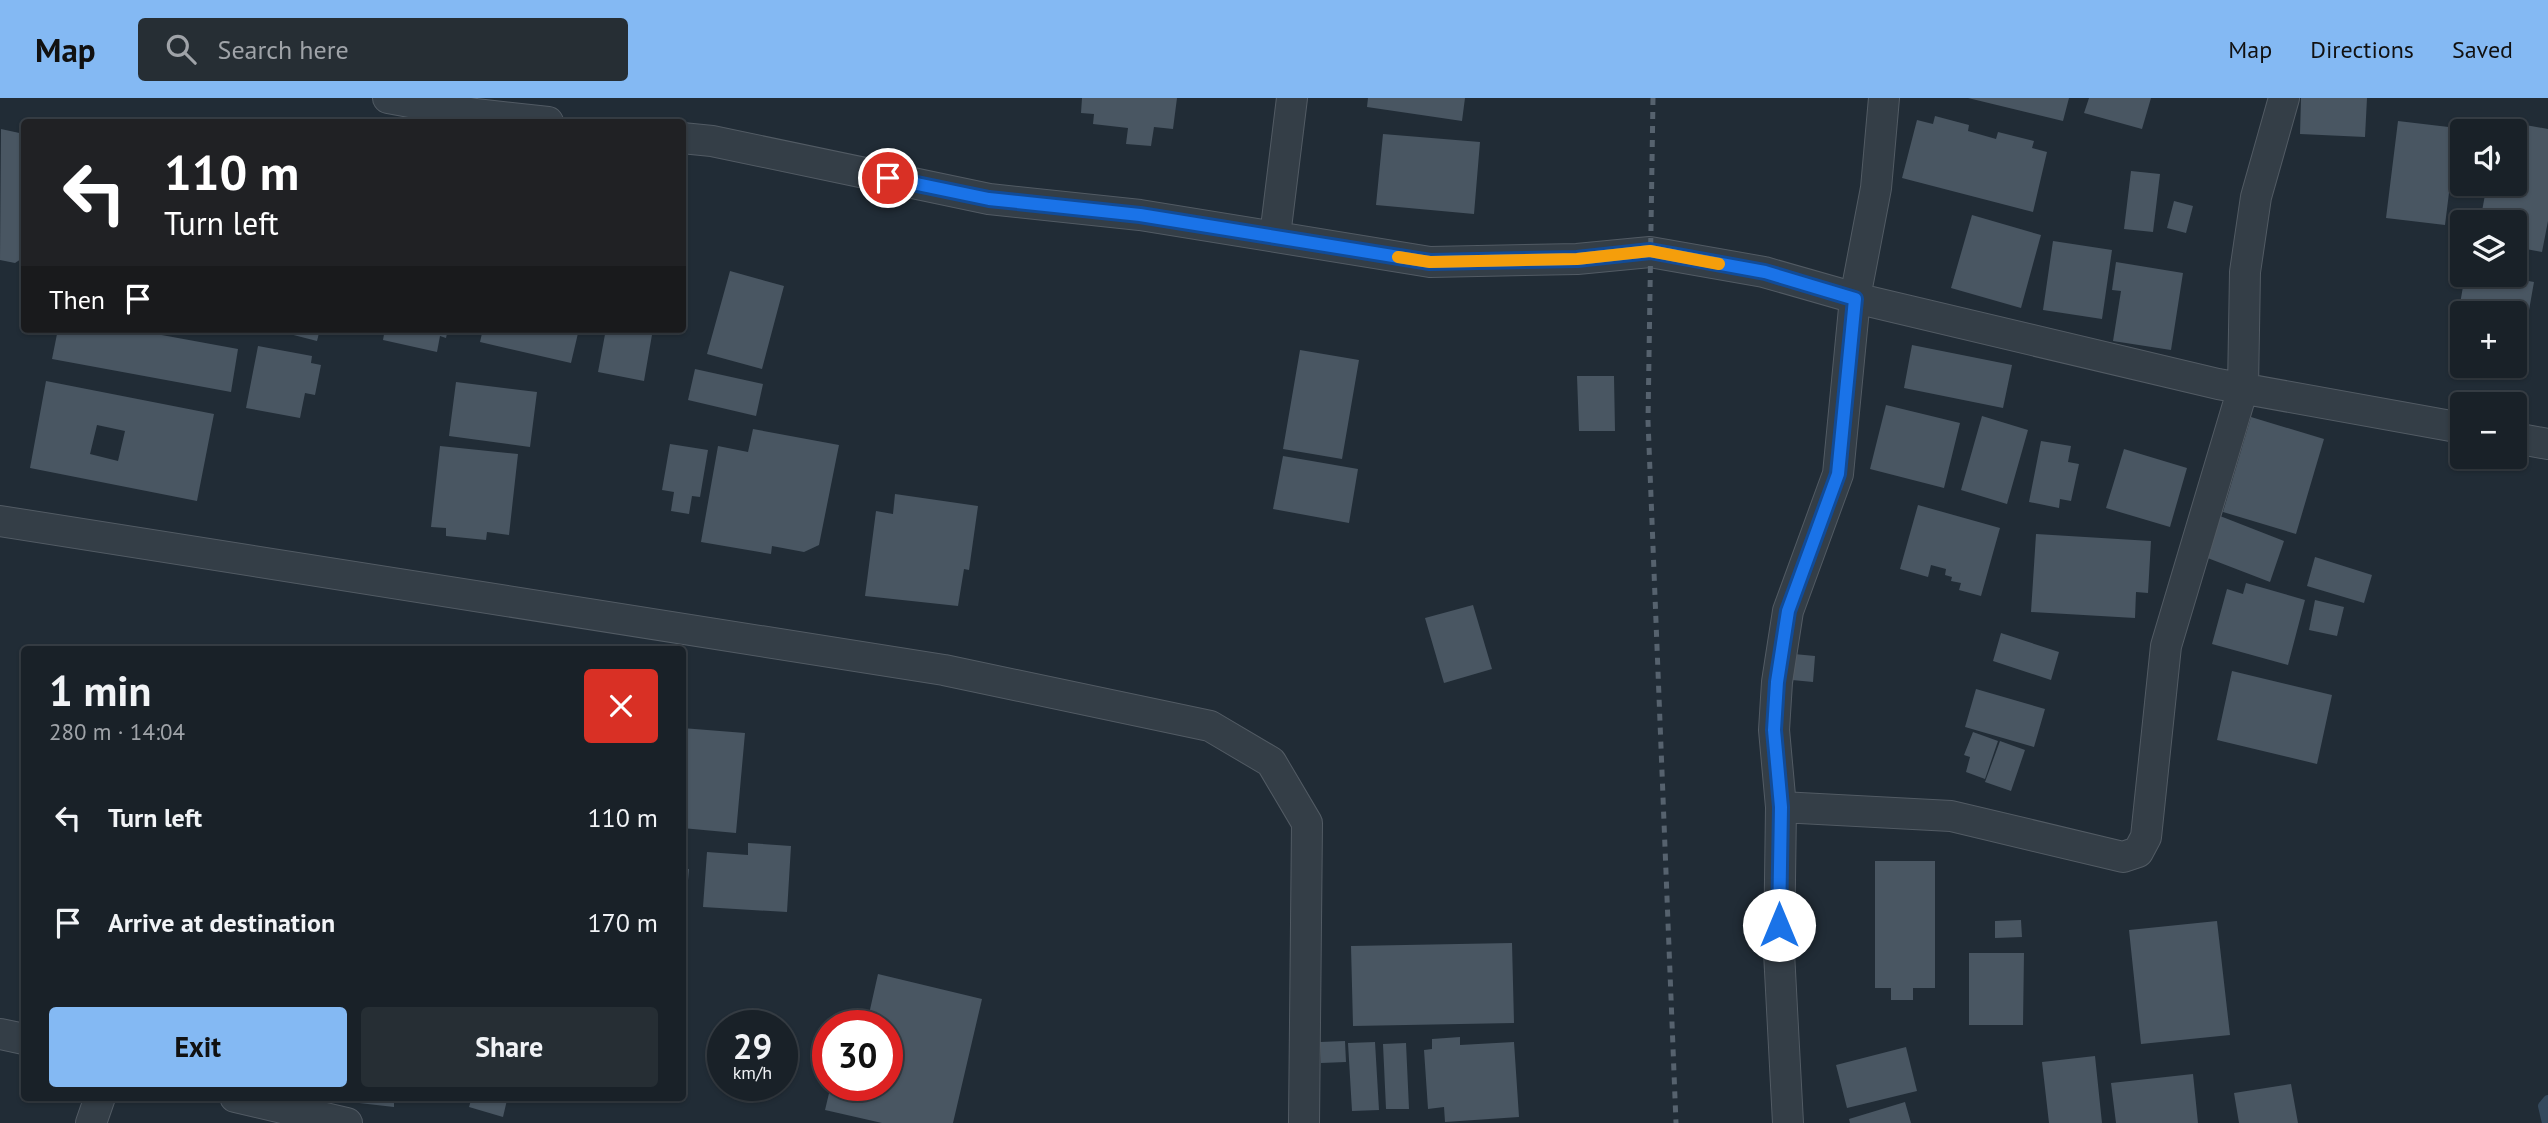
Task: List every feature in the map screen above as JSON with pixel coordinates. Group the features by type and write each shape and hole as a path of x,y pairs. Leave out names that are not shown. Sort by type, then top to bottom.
{"street":[{"path":"388,98 475,114 521,119"},
{"path":"1275,236 1292,98"},
{"path":"1781,807 1951,816 2123,857 2138,852 2146,837 2166,646 2243,388 2245,272 2256,197 2284,98"},
{"path":"1788,1123 1779,952 1781,807 1774,730 1777,682 1788,611 1838,474 1855,299 1876,188 1883,99"},
{"path":"686,138 712,141 989,199 1140,215 1430,262 1577,259 1650,251 1765,272 1855,299 2083,354 2243,388 2450,426"},
{"path":"2527,440 2548,444"},
{"path":"0,521 944,670 1210,726 1271,762 1307,823 1304,1123"},
{"path":"0,1034 21,1038"},
{"path":"90,1123 98,1101"},
{"path":"252,1101 347,1123"}],"building":[{"path":"1082,98 1177,98 1173,129 1154,127 1151,146 1126,144 1128,128 1093,124 1094,114 1081,113"},
{"path":"1368,98 1465,98 1462,121 1367,107"},
{"path":"1968,98 2069,98 2063,121"},
{"path":"2089,98 2151,98 2142,129 2084,113"},
{"path":"2301,98 2367,98 2365,137 2300,134"},
{"path":"1935,116 1969,125 1968,131 1996,139 1998,132 2034,141 2032,148 2047,152 2033,212 1902,178 1917,120 1933,124"},
{"path":"2398,121 2450,127 2450,185 2445,225 2386,218"},
{"path":"2527,125 2548,129 2548,221 2542,252 2527,249 2527,210 2482,210 2485,196 2527,196"},
{"path":"1,129 21,133 21,259 15,263 0,260"},
{"path":"1383,134 1480,142 1474,214 1376,205"},
{"path":"2131,171 2160,174 2153,232 2124,229"},
{"path":"2174,201 2193,206 2186,233 2167,228"},
{"path":"1972,215 2041,235 2021,308 1951,288"},
{"path":"2053,241 2112,250 2102,319 2043,310"},
{"path":"2116,262 2183,273 2171,350 2113,341 2121,291 2112,290"},
{"path":"730,271 784,286 762,369 707,354"},
{"path":"2527,281 2534,282 2527,322 2527,301 2460,301 2463,287 2527,287"},
{"path":"57,333 151,333 238,349 231,392 52,359"},
{"path":"286,333 319,333 317,341"},
{"path":"384,333 447,333 446,338 440,336 437,352 383,340"},
{"path":"482,333 578,333 571,363 480,342"},
{"path":"605,333 652,333 644,381 598,372"},
{"path":"1912,345 2012,365 2003,408 1904,388"},
{"path":"258,346 312,356 311,363 321,365 315,395 305,393 300,418 246,408"},
{"path":"1300,350 1359,360 1342,459 1283,449"},
{"path":"695,369 763,384 756,416 688,400"},
{"path":"1577,376 1614,376 1615,431 1579,431"},
{"path":"46,381 214,414 197,501 30,468","holes":["97,425 125,431 118,461 90,454"]},
{"path":"456,382 537,392 530,447 449,436"},
{"path":"1886,405 1960,423 1944,488 1870,469"},
{"path":"1982,416 2028,430 2007,504 1961,490"},
{"path":"2251,417 2324,439 2296,534 2223,512"},
{"path":"753,429 839,445 819,545 804,552 772,546 771,554 701,542 718,446 748,452"},
{"path":"2041,441 2071,446 2068,462 2079,464 2071,501 2060,499 2059,508 2029,502"},
{"path":"670,444 708,450 700,497 692,496 689,514 671,511 674,492 662,490"},
{"path":"440,446 518,454 509,535 487,532 486,540 446,536 446,528 431,527"},
{"path":"2124,449 2187,468 2170,527 2106,508"},
{"path":"1283,456 1358,469 1349,523 1273,509"},
{"path":"895,494 978,506 969,570 964,569 958,606 865,596 876,511 893,514"},
{"path":"1918,505 2000,528 1981,596 1959,590 1961,583 1951,581 1952,577 1945,575 1946,569 1931,565 1928,577 1900,569"},
{"path":"2220,516 2284,541 2270,582 2205,557"},
{"path":"2036,534 2151,541 2148,593 2136,592 2135,618 2031,612"},
{"path":"2315,557 2372,575 2364,603 2307,586"},
{"path":"2246,583 2305,600 2288,665 2212,644 2227,589 2243,594"},
{"path":"2315,600 2344,607 2337,636 2309,630"},
{"path":"1473,605 1492,669 1444,683 1425,618"},
{"path":"2001,633 2059,652 2051,680 1993,661"},
{"path":"1794,654 1815,656 1813,682 1792,680"},
{"path":"2232,671 2332,695 2317,764 2217,740"},
{"path":"1976,689 2045,709 2034,747 1965,727"},
{"path":"686,728 745,733 736,833 686,828"},
{"path":"1973,732 1998,741 1985,779 1966,772 1970,757 1964,755"},
{"path":"2000,741 2025,750 2011,791 1985,782"},
{"path":"748,843 791,846 787,912 703,907 707,852 748,855"},
{"path":"1875,861 1935,861 1935,988 1913,988 1913,1000 1891,1000 1891,988 1875,988"},
{"path":"686,869 689,869 686,904"},
{"path":"2021,920 2022,937 1995,938 1995,921"},
{"path":"2217,921 2230,1035 2141,1044 2129,930"},
{"path":"1512,943 1514,1023 1353,1026 1351,946"},
{"path":"1969,953 2024,953 2023,1025 1969,1025"},
{"path":"878,974 982,999 953,1123 882,1123 825,1110 827,1101 903,1101 903,1010 870,1010"},
{"path":"1460,1037 1460,1045 1514,1042 1519,1117 1445,1122 1444,1107 1428,1109 1424,1050 1432,1049 1432,1039"},
{"path":"1345,1041 1346,1062 1321,1063 1320,1042"},
{"path":"1375,1042 1379,1110 1352,1111 1348,1043"},
{"path":"1406,1043 1409,1109 1386,1109 1383,1044"},
{"path":"1906,1047 1917,1091 1847,1108 1836,1065"},
{"path":"2095,1056 2102,1123 2049,1123 2042,1062"},
{"path":"2193,1074 2198,1123 2116,1123 2111,1083"},
{"path":"2291,1084 2298,1123 2239,1123 2234,1093"},
{"path":"394,1101 394,1107 359,1103"},
{"path":"471,1101 507,1101 503,1117 469,1107"},
{"path":"1905,1102 1911,1123 1850,1123 1849,1119"}],"waterway":[{"path":"2547,1123 2543,1106 2548,1100"}],"railway":[{"path":"1653,98 1648,421 1676,1123"}],"slow traffic":[{"path":"1398,257 1430,262 1577,259 1650,251 1719,264"}],"route":[{"path":"888,178 989,199 1140,215 1430,262 1577,259 1650,251 1765,272 1855,299 1838,474 1788,611 1777,682 1774,730 1781,807 1778,842 1779,925"}]}
